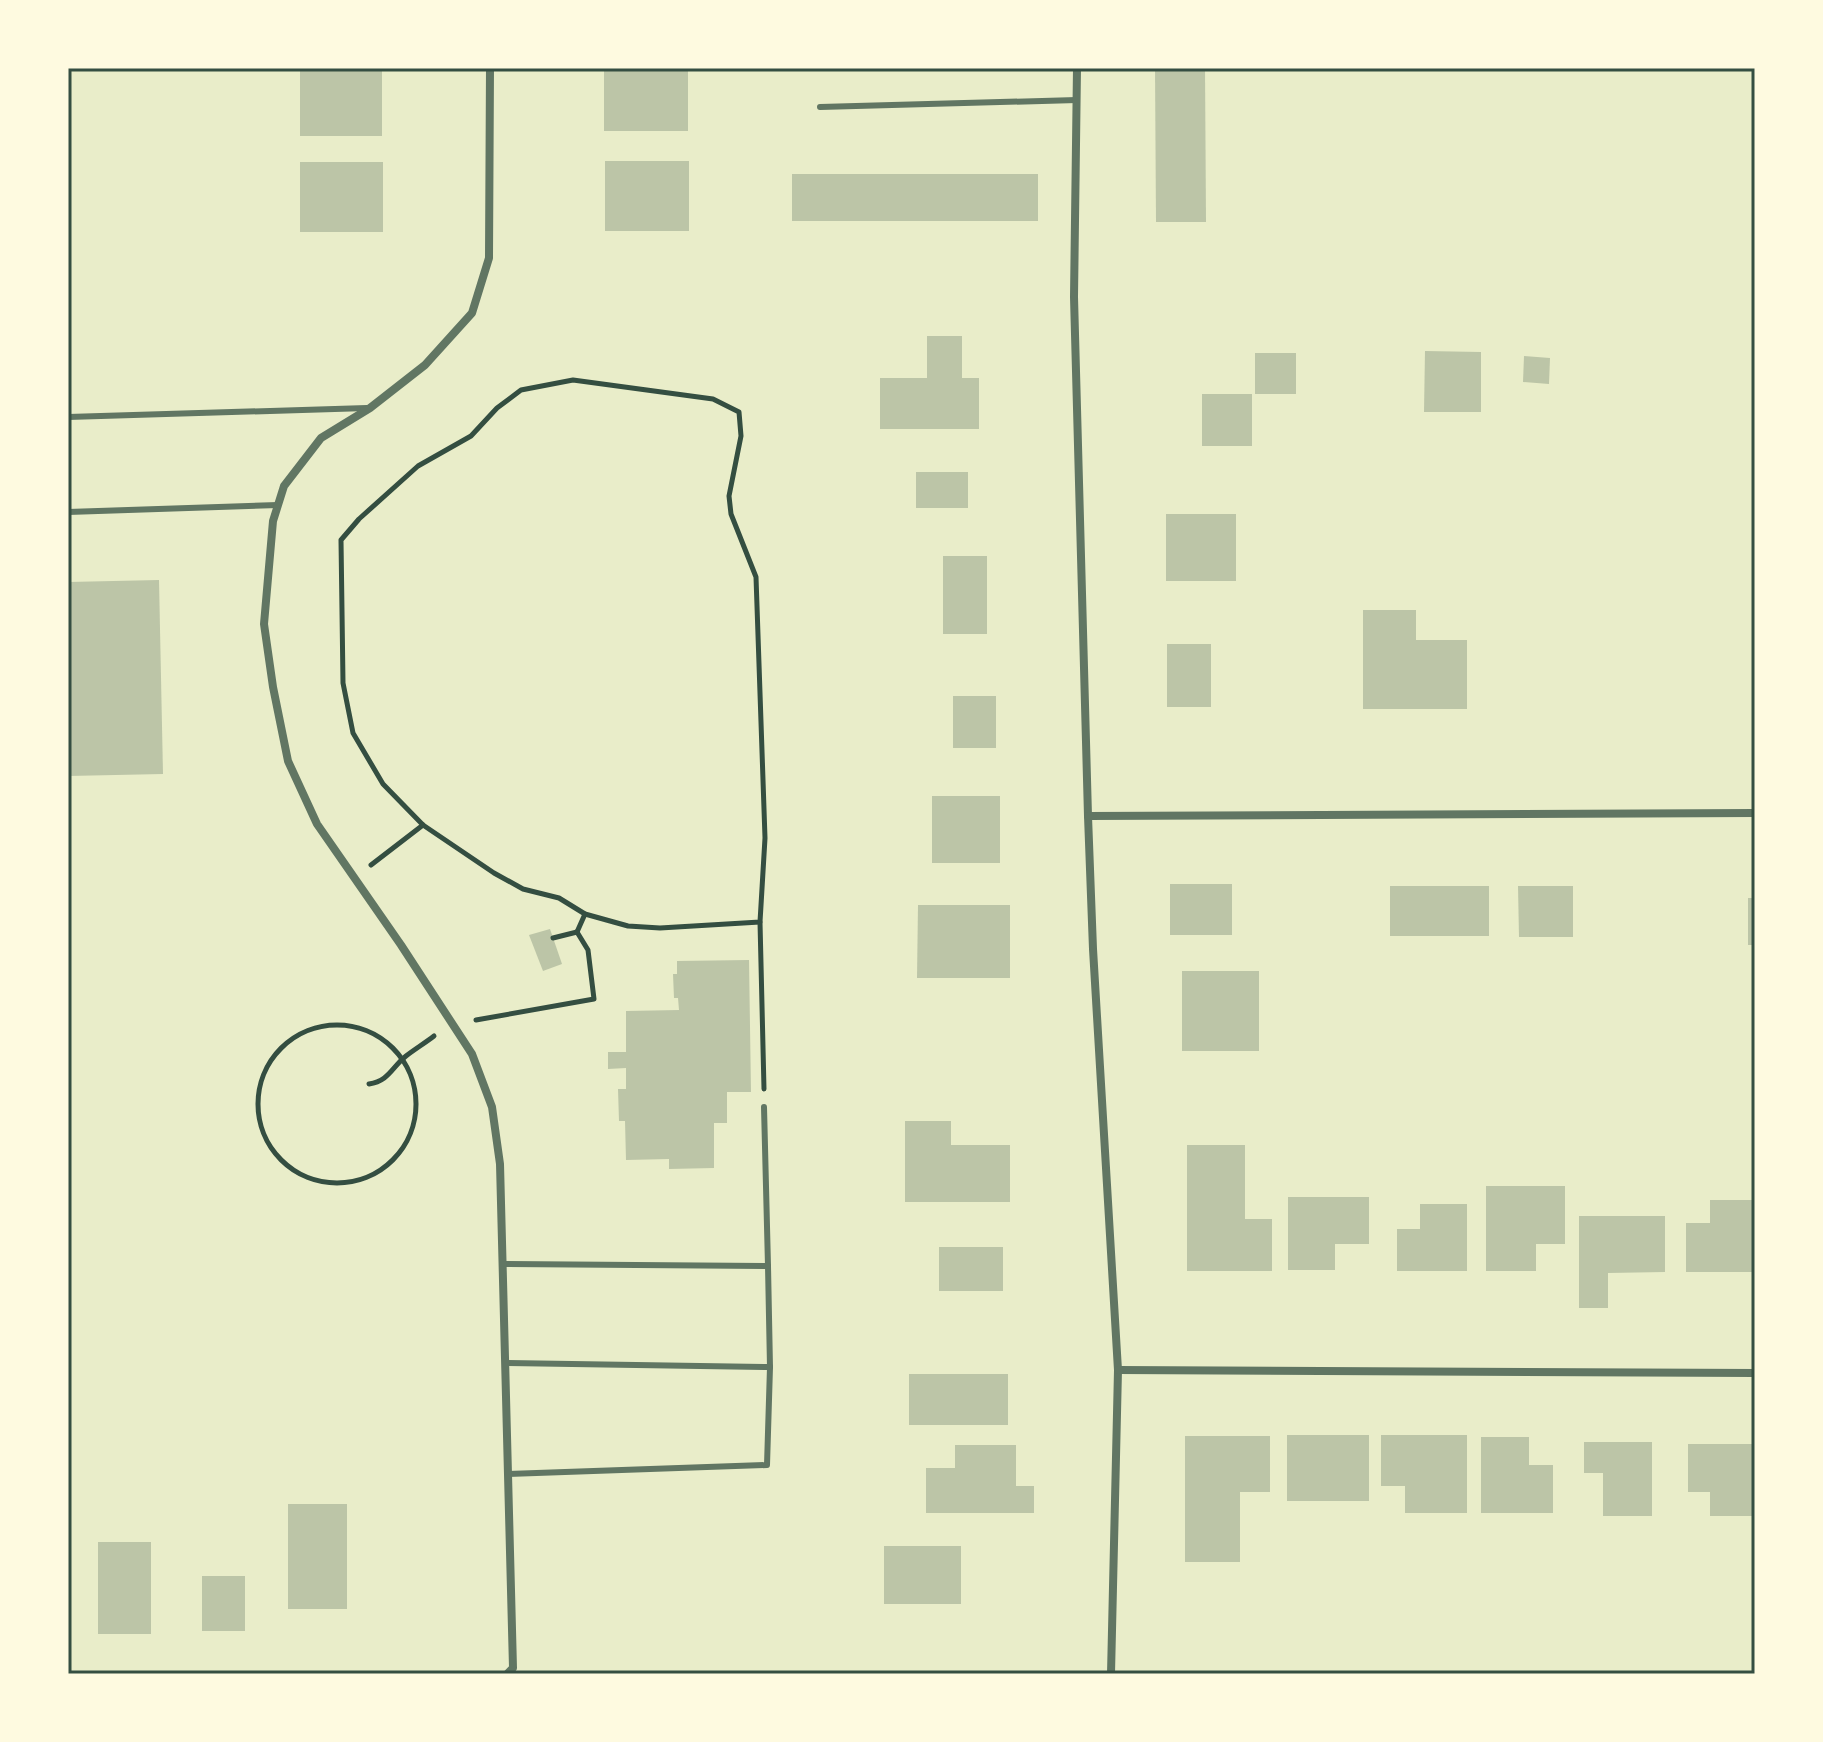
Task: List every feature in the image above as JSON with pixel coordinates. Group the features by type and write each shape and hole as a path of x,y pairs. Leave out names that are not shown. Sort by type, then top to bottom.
{"street":[{"path":"490,68 489,258 472,313 425,365 370,408 321,438 284,486 273,521 264,624 288,761 317,824 472,1054 492,1107 500,1164 503,1264 513,1668 507,1674"},
{"path":"1077,68 1074,297 1088,816 1118,1370 1111,1674"},
{"path":"1088,816 1755,813"},
{"path":"1118,1370 1755,1373"}],"lane":[{"path":"820,107 1077,100"},
{"path":"68,417 370,408"},
{"path":"68,512 278,505"},
{"path":"508,1474 767,1465 770,1367 764,1107"},
{"path":"503,1264 768,1266"},
{"path":"505,1363 770,1367"}],"path":[{"path":"760,922 660,928 628,926 585,914 559,898 523,889 423,825 383,784 353,733 343,683 341,540 359,519 418,466 471,436 497,408 521,390 573,380 713,399 739,412 741,436 729,496 731,514 756,577 765,838 760,922 764,1107"},
{"path":"354,877 423,825"},
{"path":"577,932 585,914"},
{"path":"369,1084 381,1082 393,1072 402,1058 453,1024 594,999 588,950 577,932"},
{"path":"553,938 577,932"},
{"path":"346,1025 376,1035 402,1058 410,1070 417,1094 415,1120 409,1139 395,1159 375,1174 352,1184 325,1184 303,1178 282,1162 263,1134 257,1106 261,1079 276,1053 293,1038 316,1026 346,1025"}],"building":[{"path":"300,68 382,68 382,136 300,136"},
{"path":"604,68 688,68 688,131 604,131"},
{"path":"1155,68 1205,68 1206,222 1156,222"},
{"path":"605,161 689,161 689,231 605,231"},
{"path":"300,162 383,162 383,232 300,232"},
{"path":"792,174 1038,174 1038,221 792,221"},
{"path":"927,336 962,336 962,378 979,378 979,429 880,429 880,378 927,378"},
{"path":"1425,351 1481,352 1481,412 1424,412"},
{"path":"1255,353 1296,353 1296,394 1255,394"},
{"path":"1524,356 1550,358 1549,384 1523,382"},
{"path":"1202,394 1252,394 1252,446 1202,446"},
{"path":"916,472 968,472 968,508 916,508"},
{"path":"1166,514 1236,514 1236,581 1166,581"},
{"path":"943,556 987,556 987,634 943,634"},
{"path":"159,580 163,774 68,776 68,582"},
{"path":"1363,610 1416,610 1416,640 1467,640 1467,709 1363,709"},
{"path":"1167,644 1211,644 1211,707 1167,707"},
{"path":"953,696 996,696 996,748 953,748"},
{"path":"932,796 1000,796 1000,863 932,863"},
{"path":"1170,884 1232,884 1232,935 1170,935"},
{"path":"1390,886 1489,886 1489,936 1390,936"},
{"path":"1518,886 1573,886 1573,937 1519,937"},
{"path":"1748,898 1755,898 1755,945 1748,945"},
{"path":"918,905 1010,905 1010,978 917,978"},
{"path":"550,929 562,964 543,971 529,935"},
{"path":"749,960 751,1092 727,1092 727,1123 714,1123 714,1168 669,1169 669,1159 626,1160 625,1121 619,1121 618,1089 626,1089 626,1068 608,1069 608,1052 626,1052 626,1011 679,1010 678,998 674,998 673,974 677,974 677,961"},
{"path":"1182,971 1259,971 1259,1051 1182,1051"},
{"path":"905,1121 951,1121 951,1145 1010,1145 1010,1202 905,1202"},
{"path":"1187,1145 1245,1145 1245,1219 1272,1219 1272,1271 1187,1271"},
{"path":"1486,1186 1565,1186 1565,1244 1536,1244 1536,1271 1486,1271"},
{"path":"1288,1197 1369,1197 1369,1244 1335,1244 1335,1270 1288,1270"},
{"path":"1710,1200 1755,1200 1755,1272 1686,1272 1686,1223 1710,1223"},
{"path":"1420,1204 1467,1204 1467,1271 1397,1271 1397,1229 1420,1229"},
{"path":"1579,1216 1665,1216 1665,1272 1608,1273 1608,1308 1579,1308"},
{"path":"939,1247 1003,1247 1003,1291 939,1291"},
{"path":"909,1374 1008,1374 1008,1425 909,1425"},
{"path":"1287,1435 1369,1435 1369,1501 1287,1501"},
{"path":"1381,1435 1467,1435 1467,1513 1405,1513 1405,1486 1381,1486"},
{"path":"1185,1436 1270,1436 1270,1492 1240,1492 1240,1562 1185,1562"},
{"path":"1481,1437 1529,1437 1529,1465 1553,1465 1553,1513 1481,1513"},
{"path":"1584,1442 1652,1442 1652,1516 1603,1516 1603,1473 1584,1473"},
{"path":"1688,1444 1755,1444 1755,1516 1710,1516 1710,1492 1688,1492"},
{"path":"955,1445 1016,1445 1016,1486 1034,1486 1034,1513 926,1513 926,1468 955,1468"},
{"path":"288,1504 347,1504 347,1609 288,1609"},
{"path":"98,1542 151,1542 151,1634 98,1634"},
{"path":"884,1546 961,1546 961,1604 884,1604"},
{"path":"202,1576 245,1576 245,1631 202,1631"}]}
